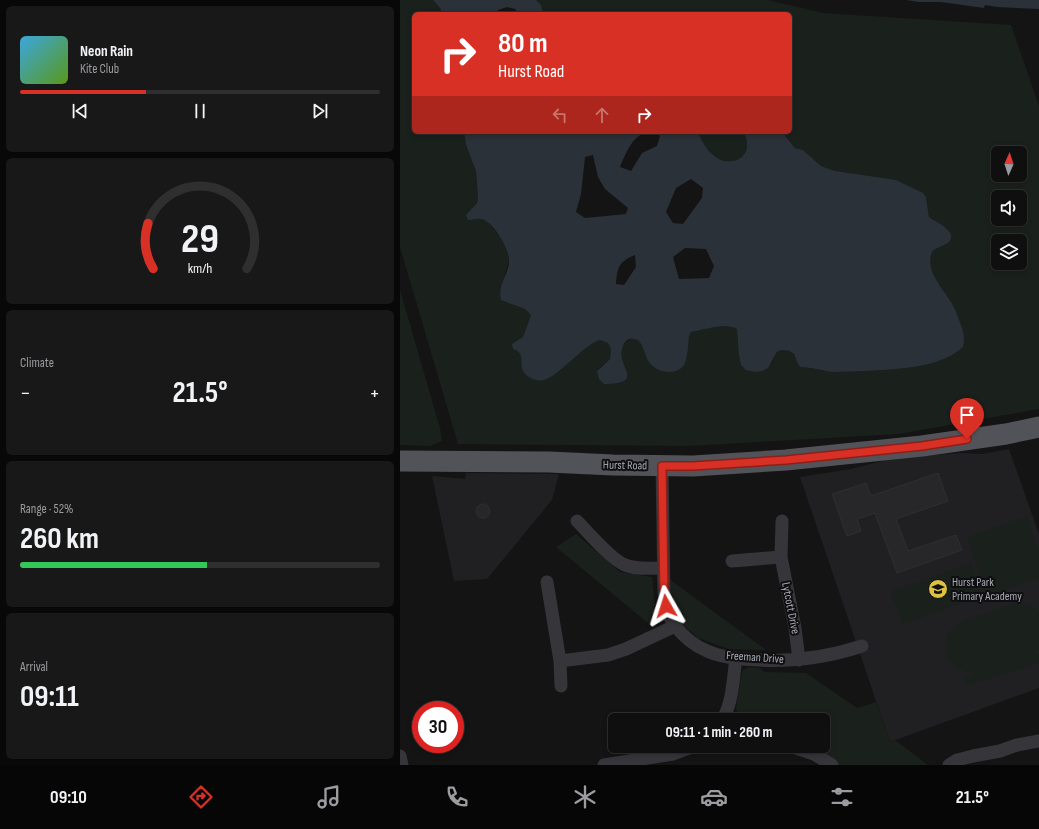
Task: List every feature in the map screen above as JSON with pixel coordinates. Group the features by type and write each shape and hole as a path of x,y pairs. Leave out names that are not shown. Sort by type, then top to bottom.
{"main road":[{"name":"Hurst Road","path":"400,461 549,462 693,466 786,460 922,446 1006,434 1039,427"}],"street":[{"name":"Freeman Drive","path":"662,466 664,593 666,606 675,626 685,637 696,646 708,652 736,658 757,660 799,660 822,657 862,646"},
{"path":"577,521 606,551 623,564 637,568 663,568"},
{"name":"Lytcott Drive","path":"782,522 781,557 795,628 799,660"},
{"path":"732,561 781,557"},
{"path":"547,582 560,661 561,686"},
{"path":"560,661 608,655 626,650 675,626"},
{"path":"726,713 736,658"},
{"path":"949,765 957,760 967,757 1000,751 1017,745 1039,741"},
{"path":"612,764 676,753"},
{"path":"811,753 832,765"},
{"path":"400,756 402,765"}],"shaded area":[{"path":"400,0 433,0 441,12 412,12 412,134 464,134 466,145 476,171 478,198 472,220 479,218 487,221 501,237 506,248 509,261 500,289 501,300 525,309 531,315 518,350 521,353 522,369 559,371 594,341 599,340 608,343 611,349 610,359 598,369 627,370 621,359 620,353 625,343 631,339 637,339 641,344 649,362 689,336 691,332 721,326 737,329 739,334 772,363 778,352 785,350 795,356 800,367 810,367 823,371 964,334 953,306 936,278 931,266 930,259 932,252 948,242 948,229 929,217 926,197 821,166 803,150 795,148 784,134 792,134 792,12 543,12 541,5 536,0 768,0 823,13 1011,25 1039,106 1039,409 899,434 687,446 458,444 400,247"},
{"path":"433,0 536,0 541,5 543,12 517,12 515,9 507,7 498,10 498,12 441,12"},
{"path":"906,0 1039,0 1039,9 985,5 984,8 941,2 919,2"},
{"path":"464,134 643,134 633,142 620,167 631,171 642,153 657,146 660,136 658,134 699,134 704,144 715,157 724,161 733,161 745,154 747,144 744,134 784,134 795,148 803,150 821,166 835,171 896,180 923,193 926,197 929,217 945,227 951,234 949,242 932,252 930,259 933,272 957,314 963,333 963,347 942,360 929,364 889,370 837,372 800,367 794,354 789,351 782,350 777,352 768,368 755,372 746,370 741,365 737,329 721,326 691,332 689,336 685,363 678,370 673,372 662,371 652,366 639,341 629,339 626,341 622,349 621,355 627,372 627,377 624,381 604,384 599,379 597,371 610,359 611,349 608,343 600,340 592,343 550,377 543,380 536,380 528,377 524,372 522,368 521,355 518,351 513,349 512,344 523,337 531,315 525,309 501,300 500,294 502,284 509,261 506,249 500,236 486,221 481,219 468,220 466,215 477,203 476,171 466,145","holes":["593,155 598,177 605,189 628,208 626,214 585,218 576,212 581,194 585,157","691,179 703,188 702,198 683,224 673,223 666,212 676,188","685,248 706,249 714,266 709,278 679,279 673,257","635,255 636,267 624,285 616,284 618,269 625,260"]},
{"path":"699,134 745,134 747,149 742,157 733,161 724,161 715,157 704,144"},
{"path":"400,290 440,428 442,441 430,446 400,445"},
{"name":"Hurst Park Primary Academy","path":"1009,449 1039,534 1039,688 890,742 800,477 851,469 904,457 962,453 983,454"},
{"path":"466,473 559,474 552,500 487,579 454,581 432,476 465,479"},
{"path":"1027,516 1039,552 1039,578 987,596 967,537"},
{"path":"576,534 620,572 652,577 656,618 648,623 556,547"},
{"path":"971,563 982,596 903,624 891,591"},
{"path":"669,579 766,650 729,649 698,638 681,623 669,597"},
{"path":"1022,603 1030,605 1039,611 1039,650 1032,655 1039,654 1039,663 966,686 964,678 978,673 966,671 957,667 950,660 946,652 945,644 948,635 954,627 964,620 1014,604"},
{"path":"749,667 760,668 765,672 806,673 857,708 876,702 890,742 895,740 928,765 839,765 835,760 820,753 830,753 830,713 737,713 736,708 742,671"}],"building":[{"path":"938,473 948,501 896,519 908,551 956,535 962,550 897,573 875,513 857,519 861,531 847,536 832,494 866,483 871,496"},
{"path":"483,504 488,506 490,511 488,516 483,518 478,516 476,511 478,506"}],"place":[{"name":"Hurst Park Primary Academy","path":"938,589"}],"route":[{"path":"666,606 663,568 662,466 693,466 786,460 922,446 967,439"}]}
